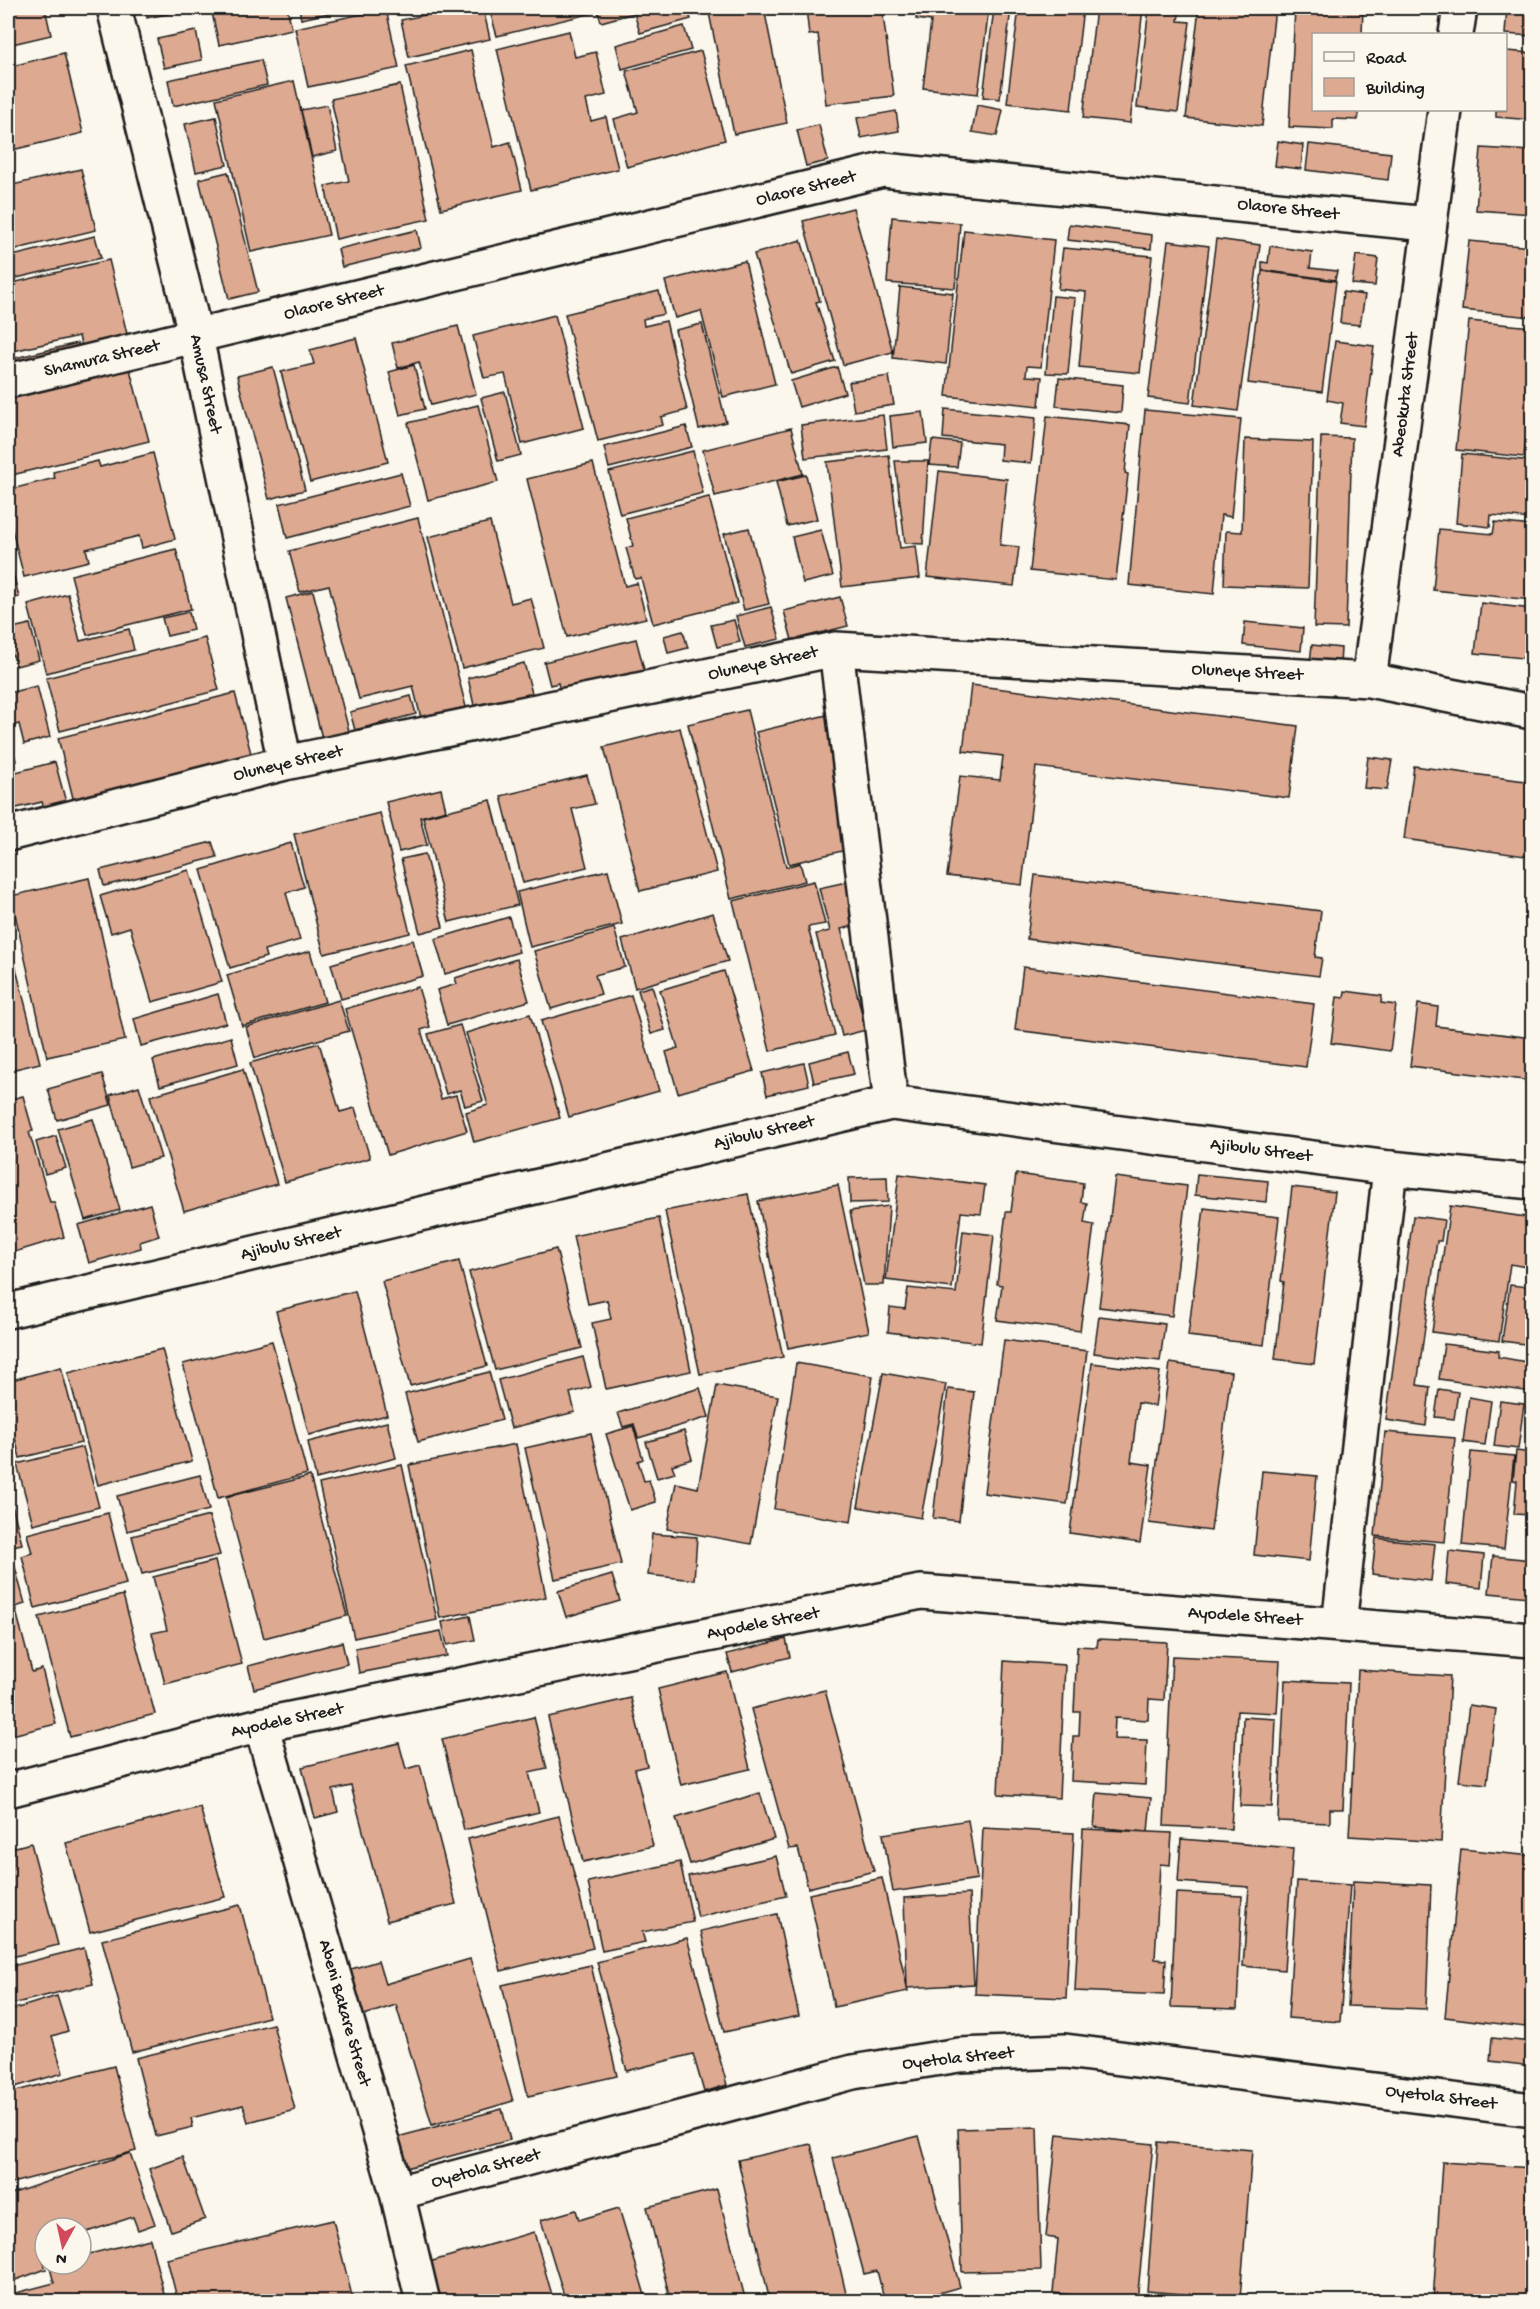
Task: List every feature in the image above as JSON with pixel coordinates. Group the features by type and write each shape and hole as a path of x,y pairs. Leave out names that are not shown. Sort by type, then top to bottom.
{"street":[{"name":"Amusa Street","path":"114,8 196,337 285,763"},
{"path":"1456,33 1460,8"},
{"name":"Abeokuta Street","path":"1369,680 1445,111"},
{"name":"Olaore Street","path":"196,337 883,170 1428,224"},
{"name":"Shamura Street","path":"8,381 196,337"},
{"path":"836,649 891,1103"},
{"name":"Oluneye Street","path":"8,834 285,763 836,649 1369,680 1533,712"},
{"name":"Ajibulu Street","path":"8,1311 891,1103 1390,1168 1533,1182"},
{"path":"1339,1625 1390,1168"},
{"name":"Ayodele Street","path":"8,1790 261,1725 921,1592 1533,1640"},
{"name":"Abeni Bakare Street","path":"261,1725 397,2193 423,2301"},
{"name":"Oyetola Street","path":"397,2193 853,2072 959,2055 1065,2050 1533,2110"}],"building":[{"path":"8,8 45,8 51,35 8,45"},
{"path":"144,8 177,8 178,12 147,18"},
{"path":"211,8 287,8 292,29 219,45"},
{"path":"299,8 353,8 301,19"},
{"path":"457,8 483,8 490,39 409,57 401,20"},
{"path":"489,8 592,8 593,13 497,36"},
{"path":"597,8 687,8 691,19 640,33 634,13 601,22"},
{"path":"708,8 764,8 787,123 734,134"},
{"path":"806,8 882,8 894,96 826,104 818,34 809,35"},
{"path":"918,8 989,8 978,94 923,88 931,21 916,19"},
{"path":"994,8 1011,8 1000,99 983,97"},
{"path":"1019,8 1083,8 1071,110 1007,103"},
{"path":"1096,8 1143,8 1130,123 1083,118"},
{"path":"1149,8 1180,8 1178,21 1190,22 1178,112 1137,107"},
{"path":"1199,8 1275,8 1262,126 1186,118"},
{"path":"1295,8 1363,8 1362,33 1312,33 1312,111 1358,111 1358,120 1333,119 1333,129 1289,127"},
{"path":"1507,8 1532,8 1532,36 1505,33"},
{"path":"386,9 399,68 308,87 295,28"},
{"path":"684,26 691,50 622,69 616,45"},
{"path":"196,31 202,60 164,68 157,39"},
{"path":"569,31 575,57 596,52 606,95 586,100 591,121 606,117 618,169 531,190 497,49"},
{"path":"471,50 494,147 510,142 522,190 441,209 406,66"},
{"path":"701,51 725,140 627,167 614,119 638,112 626,71"},
{"path":"1507,51 1532,53 1532,120 1496,117 1496,111 1507,111"},
{"path":"64,53 83,133 8,151 8,67"},
{"path":"261,60 267,85 173,106 168,80"},
{"path":"294,81 329,235 251,252 216,99"},
{"path":"400,85 429,219 336,239 325,186 349,181 331,99"},
{"path":"327,105 337,151 312,157 301,110"},
{"path":"977,105 1003,110 997,136 972,132"},
{"path":"896,111 899,131 861,138 857,118"},
{"path":"216,117 227,165 196,172 185,124"},
{"path":"819,125 828,161 806,166 797,130"},
{"path":"1278,141 1303,145 1301,169 1275,166"},
{"path":"1309,144 1391,153 1388,180 1306,170"},
{"path":"1481,148 1532,151 1532,214 1476,210"},
{"path":"81,169 96,230 8,251 8,186"},
{"path":"228,172 258,292 229,299 199,179"},
{"path":"853,208 893,352 843,365 803,221"},
{"path":"892,217 960,223 955,288 887,283"},
{"path":"1069,224 1152,235 1151,249 1067,240"},
{"path":"417,230 421,248 342,267 338,249"},
{"path":"964,230 1054,240 1041,367 1027,366 1026,376 1042,377 1039,406 946,396"},
{"path":"95,236 101,258 8,280 8,257"},
{"path":"1216,239 1260,245 1238,411 1194,405"},
{"path":"801,240 820,301 816,302 835,361 791,374 754,254"},
{"path":"1168,241 1209,246 1190,403 1148,398"},
{"path":"1469,241 1532,247 1532,317 1462,310"},
{"path":"1270,246 1312,252 1310,268 1337,271 1335,280 1262,270 1262,262 1268,263"},
{"path":"1063,248 1152,256 1140,373 1079,367 1086,292 1058,289"},
{"path":"1356,255 1378,258 1375,286 1352,284"},
{"path":"109,260 129,342 83,353 79,336 13,351 8,327 8,284"},
{"path":"745,261 775,384 723,397 701,311 675,318 665,281"},
{"path":"1262,271 1336,281 1322,392 1248,383"},
{"path":"900,287 953,293 946,364 893,358"},
{"path":"659,291 664,314 643,319 644,326 666,321 687,410 661,417 663,425 598,441 565,314"},
{"path":"1343,292 1365,295 1360,325 1340,323"},
{"path":"1053,296 1075,298 1068,374 1046,373"},
{"path":"555,315 584,428 522,444 505,374 484,378 473,336"},
{"path":"1469,321 1532,327 1532,407 1529,406 1524,457 1456,450"},
{"path":"702,324 726,422 699,429 675,330"},
{"path":"458,326 476,394 431,405 419,362 398,368 392,343"},
{"path":"356,338 388,462 310,482 281,372 314,364 310,350"},
{"path":"1335,341 1374,346 1364,426 1340,423 1343,403 1327,400"},
{"path":"78,343 82,360 19,375 15,358"},
{"path":"126,355 149,441 8,476 8,385"},
{"path":"414,365 425,409 400,415 389,372"},
{"path":"273,367 305,490 269,499 237,376"},
{"path":"837,367 845,393 799,407 791,381"},
{"path":"889,376 894,405 854,411 849,382"},
{"path":"1059,378 1123,385 1121,413 1056,406"},
{"path":"505,392 521,455 498,461 481,398"},
{"path":"478,405 498,482 428,500 408,423"},
{"path":"945,409 1036,418 1031,463 1000,460 1001,444 943,438"},
{"path":"1145,410 1241,419 1231,517 1221,515 1214,594 1129,585"},
{"path":"923,412 927,443 893,447 890,416"},
{"path":"883,415 887,449 805,458 801,425"},
{"path":"1047,416 1130,425 1125,473 1128,474 1116,580 1030,571"},
{"path":"686,426 692,447 609,468 604,447"},
{"path":"791,428 803,474 715,496 703,450"},
{"path":"1321,437 1352,438 1346,628 1314,627"},
{"path":"1245,439 1313,442 1308,588 1224,585 1226,531 1242,532"},
{"path":"932,440 960,443 957,467 929,465"},
{"path":"693,451 703,493 620,514 609,472"},
{"path":"153,453 175,539 142,548 139,536 86,549 89,561 24,577 8,514 8,490 55,478 53,472 98,461 100,467"},
{"path":"1462,454 1532,461 1532,519 1491,515 1490,527 1456,523"},
{"path":"889,455 900,548 916,546 920,578 842,587 827,462"},
{"path":"895,461 928,461 923,544 905,543"},
{"path":"593,463 625,586 637,583 646,618 567,637 527,479"},
{"path":"939,471 1007,479 1000,545 1019,547 1014,586 927,577"},
{"path":"401,473 410,506 287,538 279,504"},
{"path":"806,475 817,519 787,526 776,482"},
{"path":"709,497 737,603 653,624 641,578 635,579 626,548 633,546 626,518"},
{"path":"418,518 466,707 421,718 413,686 359,699 329,585 300,592 289,551"},
{"path":"490,522 511,603 531,598 544,648 462,668 428,537"},
{"path":"1495,522 1532,526 1532,600 1433,590 1439,529 1493,534"},
{"path":"749,528 769,604 744,610 724,534"},
{"path":"821,530 833,576 803,583 792,537"},
{"path":"176,549 191,609 87,635 71,575"},
{"path":"8,553 19,597 8,600"},
{"path":"313,591 349,731 322,738 286,598"},
{"path":"68,594 80,641 129,629 134,650 46,673 28,605"},
{"path":"840,597 848,626 792,640 784,611"},
{"path":"1481,603 1532,609 1532,659 1475,653"},
{"path":"771,607 780,639 745,647 736,616"},
{"path":"189,612 193,630 167,636 162,618"},
{"path":"734,620 740,642 717,647 711,625"},
{"path":"1245,622 1303,628 1301,651 1243,645"},
{"path":"30,624 39,660 16,666 13,655 8,656 8,629"},
{"path":"683,631 688,648 668,653 664,636"},
{"path":"205,638 219,690 60,731 46,678"},
{"path":"636,639 645,673 561,694 558,683 550,685 544,662"},
{"path":"1312,645 1341,648 1340,665 1310,662"},
{"path":"524,663 533,697 475,710 468,678"},
{"path":"971,685 1298,726 1289,798 1036,767 1022,885 947,876 960,776 1000,780 1003,756 963,751"},
{"path":"37,686 50,737 24,744 19,724 8,727 8,693"},
{"path":"235,693 253,761 75,806 58,738"},
{"path":"411,696 416,714 355,730 350,712"},
{"path":"747,710 786,867 800,863 805,881 731,899 688,724"},
{"path":"831,714 850,788 835,791 850,849 789,864 756,732"},
{"path":"680,728 717,872 640,891 604,747"},
{"path":"8,729 16,761 8,763"},
{"path":"1368,757 1392,760 1387,790 1364,788"},
{"path":"55,762 67,806 45,812 42,802 8,810 8,774"},
{"path":"1414,766 1532,782 1532,857 1404,839"},
{"path":"587,775 595,804 572,809 587,867 523,883 501,796"},
{"path":"441,789 446,810 420,817 427,845 399,852 386,802"},
{"path":"491,800 518,905 449,922 423,817"},
{"path":"380,813 410,933 324,954 294,834"},
{"path":"212,842 217,857 104,886 100,870"},
{"path":"291,843 304,887 286,893 300,940 264,950 266,957 230,968 201,870"},
{"path":"425,854 443,927 420,933 401,859"},
{"path":"189,870 222,982 152,1002 130,927 111,933 100,896"},
{"path":"608,870 622,924 530,947 517,892"},
{"path":"1035,875 1321,911 1315,957 1322,958 1319,976 1027,939"},
{"path":"89,878 125,1040 47,1057 11,896"},
{"path":"860,879 866,904 850,908 854,926 841,929 866,1030 842,1036 816,934 830,931 819,888"},
{"path":"814,881 825,924 808,927 835,1035 770,1051 733,901"},
{"path":"713,913 728,961 635,988 622,940"},
{"path":"509,917 519,952 445,974 435,939"},
{"path":"614,928 625,967 595,975 601,994 551,1009 534,951"},
{"path":"8,937 40,1063 11,1070 8,1060"},
{"path":"413,940 423,976 341,999 331,964"},
{"path":"310,951 325,1002 242,1026 227,975"},
{"path":"517,959 529,1001 447,1025 437,990 457,984 455,978"},
{"path":"1023,967 1314,1004 1306,1067 1015,1030"},
{"path":"724,971 754,1071 678,1093 666,1052 678,1048 660,990"},
{"path":"652,986 665,1030 651,1034 638,990"},
{"path":"418,987 430,1027 421,1030 441,1099 456,1095 467,1131 388,1155 345,1009"},
{"path":"1345,991 1382,996 1381,1003 1396,1005 1390,1051 1331,1043 1337,997 1344,998"},
{"path":"218,994 226,1023 141,1046 134,1019"},
{"path":"631,995 659,1091 569,1117 541,1021"},
{"path":"339,1000 349,1031 255,1058 246,1027"},
{"path":"1418,1004 1438,1007 1436,1026 1532,1038 1532,1081 1410,1066"},
{"path":"530,1014 560,1118 474,1142 466,1112 488,1105 466,1033"},
{"path":"460,1025 483,1101 465,1106 460,1090 446,1094 428,1034"},
{"path":"231,1037 238,1064 160,1086 153,1060"},
{"path":"319,1043 340,1112 355,1108 370,1158 285,1182 250,1063"},
{"path":"848,1052 854,1074 814,1083 809,1062"},
{"path":"804,1063 809,1085 767,1095 762,1073"},
{"path":"243,1069 277,1184 184,1211 150,1096"},
{"path":"102,1074 111,1105 57,1120 48,1089"},
{"path":"139,1086 161,1158 129,1167 110,1095"},
{"path":"23,1096 33,1131 29,1132 50,1202 54,1202 64,1237 8,1254 8,1100"},
{"path":"93,1119 120,1210 85,1220 58,1129"},
{"path":"56,1136 66,1168 45,1174 36,1142"},
{"path":"899,1174 985,1185 981,1214 961,1212 952,1288 886,1280"},
{"path":"1016,1174 1083,1183 1081,1202 1087,1203 1084,1223 1094,1225 1080,1331 997,1320 1002,1285 997,1284 1006,1212 1011,1212"},
{"path":"1197,1174 1268,1181 1266,1202 1195,1195"},
{"path":"887,1177 888,1202 850,1203 849,1178"},
{"path":"1115,1177 1187,1186 1172,1316 1099,1307"},
{"path":"838,1185 869,1332 788,1348 758,1201"},
{"path":"1292,1187 1335,1192 1314,1364 1275,1359"},
{"path":"748,1194 783,1357 700,1374 665,1211"},
{"path":"150,1204 159,1236 140,1242 141,1248 89,1263 78,1225"},
{"path":"889,1206 884,1285 864,1285 850,1211"},
{"path":"1450,1206 1532,1218 1527,1267 1510,1264 1499,1341 1432,1332"},
{"path":"1204,1208 1279,1217 1264,1345 1188,1336"},
{"path":"1413,1216 1444,1220 1441,1241 1437,1241 1417,1385 1430,1387 1426,1426 1386,1420"},
{"path":"659,1218 691,1371 606,1389 592,1323 611,1319 607,1300 588,1304 573,1236"},
{"path":"963,1231 994,1235 981,1343 888,1332 890,1307 905,1309 908,1288 956,1293"},
{"path":"556,1249 582,1348 495,1370 469,1272"},
{"path":"1532,1260 1532,1345 1502,1341 1510,1285 1529,1287"},
{"path":"459,1261 487,1366 410,1386 382,1281"},
{"path":"355,1291 387,1415 309,1435 276,1311"},
{"path":"1099,1316 1165,1324 1160,1361 1094,1353"},
{"path":"1004,1340 1087,1351 1067,1504 984,1493"},
{"path":"272,1341 307,1474 218,1498 183,1364"},
{"path":"1444,1344 1499,1351 1498,1357 1532,1363 1532,1392 1439,1379"},
{"path":"162,1349 192,1461 98,1485 68,1373"},
{"path":"583,1357 591,1387 570,1393 575,1412 511,1428 498,1380"},
{"path":"796,1363 873,1376 851,1522 774,1509"},
{"path":"1092,1363 1160,1372 1155,1406 1138,1403 1131,1462 1151,1465 1140,1543 1070,1533"},
{"path":"1170,1363 1231,1372 1211,1531 1149,1523"},
{"path":"61,1367 81,1443 20,1458 8,1410 8,1381"},
{"path":"489,1372 502,1420 418,1442 405,1394"},
{"path":"883,1373 946,1384 921,1518 858,1507"},
{"path":"717,1385 778,1396 751,1544 667,1529 676,1483 698,1488"},
{"path":"700,1388 709,1417 638,1438 634,1424 623,1427 618,1413"},
{"path":"948,1389 974,1392 959,1521 933,1518"},
{"path":"1439,1389 1458,1392 1454,1419 1435,1417"},
{"path":"1469,1397 1491,1401 1485,1445 1463,1442"},
{"path":"1500,1401 1524,1404 1518,1449 1494,1446"},
{"path":"1530,1414 1532,1414 1532,1450 1526,1449"},
{"path":"387,1422 396,1458 316,1479 308,1442"},
{"path":"633,1426 643,1459 638,1461 644,1481 649,1480 656,1502 630,1510 606,1434"},
{"path":"684,1431 692,1459 672,1465 675,1473 657,1478 646,1442"},
{"path":"1385,1432 1455,1438 1445,1542 1375,1536"},
{"path":"591,1433 621,1564 555,1579 525,1448"},
{"path":"516,1444 546,1597 440,1618 409,1465"},
{"path":"83,1447 99,1507 33,1524 17,1464"},
{"path":"1516,1451 1532,1453 1532,1515 1514,1514 1517,1481 1513,1480"},
{"path":"1471,1452 1514,1456 1504,1549 1462,1545"},
{"path":"402,1465 437,1620 354,1638 319,1484"},
{"path":"1262,1471 1317,1476 1309,1561 1254,1555"},
{"path":"200,1475 209,1510 127,1531 117,1496"},
{"path":"310,1476 347,1616 264,1638 226,1497"},
{"path":"8,1489 22,1544 8,1547"},
{"path":"108,1513 126,1584 35,1608 22,1556 32,1553 27,1534"},
{"path":"209,1516 220,1555 142,1574 132,1536"},
{"path":"652,1534 697,1537 694,1580 648,1575"},
{"path":"1376,1538 1435,1544 1431,1581 1372,1574"},
{"path":"1449,1551 1484,1555 1481,1588 1446,1584"},
{"path":"1493,1556 1532,1560 1529,1597 1489,1593"},
{"path":"215,1561 242,1664 165,1684 152,1633 167,1630 153,1577"},
{"path":"15,1567 25,1604 15,1607 32,1672 42,1669 56,1724 8,1736 8,1569"},
{"path":"612,1575 620,1601 566,1617 558,1591"},
{"path":"123,1595 155,1714 70,1737 39,1617"},
{"path":"470,1616 475,1640 447,1645 442,1622"},
{"path":"441,1631 447,1656 359,1673 355,1648"},
{"path":"786,1639 790,1657 732,1672 727,1654"},
{"path":"1098,1639 1167,1642 1164,1700 1149,1699 1148,1720 1115,1718 1114,1739 1147,1740 1145,1785 1071,1781 1073,1736 1079,1736 1080,1712 1074,1712 1077,1646 1097,1647"},
{"path":"342,1642 347,1664 254,1689 248,1666"},
{"path":"1172,1656 1280,1661 1277,1713 1237,1711 1231,1829 1164,1826"},
{"path":"1004,1661 1065,1665 1059,1798 998,1794"},
{"path":"1358,1670 1450,1676 1441,1842 1349,1836"},
{"path":"727,1672 750,1769 681,1785 658,1689"},
{"path":"1285,1680 1349,1683 1343,1809 1330,1809 1330,1823 1278,1821"},
{"path":"825,1690 874,1871 808,1888 798,1848 789,1849 751,1709"},
{"path":"631,1698 647,1766 635,1769 653,1846 583,1862 548,1717"},
{"path":"1469,1705 1496,1709 1487,1784 1459,1781"},
{"path":"534,1717 547,1769 529,1773 539,1812 464,1830 442,1739"},
{"path":"1243,1717 1276,1719 1272,1807 1240,1806"},
{"path":"399,1743 406,1769 420,1765 456,1904 387,1921 351,1786 333,1790 338,1812 315,1818 302,1767"},
{"path":"760,1793 774,1839 690,1864 676,1818"},
{"path":"1097,1793 1151,1798 1148,1832 1094,1827"},
{"path":"200,1807 225,1897 90,1932 66,1843"},
{"path":"559,1816 593,1948 501,1971 468,1839"},
{"path":"968,1820 977,1879 893,1892 883,1834"},
{"path":"983,1828 1074,1833 1066,1998 975,1994"},
{"path":"1083,1829 1172,1833 1170,1865 1160,1864 1155,1959 1166,1960 1164,1995 1075,1991"},
{"path":"1181,1839 1293,1848 1284,1970 1243,1966 1249,1887 1178,1882"},
{"path":"31,1843 58,1945 8,1958 8,1849"},
{"path":"1461,1849 1532,1856 1532,1949 1525,2027 1445,2017"},
{"path":"776,1856 786,1896 698,1917 688,1876"},
{"path":"680,1862 693,1922 642,1932 645,1942 602,1951 588,1882"},
{"path":"882,1878 908,1991 834,2007 809,1894"},
{"path":"1297,1881 1350,1885 1340,2022 1288,2018"},
{"path":"1353,1881 1431,1885 1426,2009 1348,2006"},
{"path":"1176,1893 1242,1896 1237,2009 1171,2007"},
{"path":"969,1894 974,1984 907,1988 904,1898"},
{"path":"240,1905 269,2017 132,2052 102,1940"},
{"path":"777,1914 799,2016 724,2032 701,1931"},
{"path":"687,1938 727,2085 704,2092 693,2054 627,2071 597,1962"},
{"path":"84,1948 93,1984 8,2005 8,1967"},
{"path":"470,1959 513,2101 432,2125 396,2005 361,2016 348,1970 378,1961 385,1984"},
{"path":"591,1965 617,2076 528,2096 502,1985"},
{"path":"57,1996 68,2031 52,2036 63,2073 8,2089 8,2011"},
{"path":"273,2024 295,2110 248,2122 243,2105 191,2118 193,2127 156,2136 136,2058"},
{"path":"1492,2038 1532,2042 1532,2066 1490,2061"},
{"path":"114,2066 136,2151 8,2184 8,2093"},
{"path":"502,2109 510,2140 399,2170 390,2139"},
{"path":"1037,2127 1041,2270 962,2272 958,2129"},
{"path":"1057,2134 1153,2144 1137,2301 1053,2293 1058,2239 1046,2237"},
{"path":"919,2136 960,2287 906,2302 885,2302 877,2271 864,2274 833,2158"},
{"path":"1158,2142 1252,2150 1240,2299 1147,2291"},
{"path":"811,2144 848,2302 770,2302 738,2160"},
{"path":"130,2153 155,2224 138,2230 133,2217 93,2230 93,2216 33,2216 33,2274 10,2282 8,2274 8,2195"},
{"path":"183,2157 205,2219 171,2231 149,2169"},
{"path":"1442,2162 1532,2168 1525,2302 1433,2302"},
{"path":"717,2189 746,2302 671,2302 647,2207"},
{"path":"619,2208 647,2302 566,2302 541,2220 576,2210 579,2220"},
{"path":"333,2220 353,2300 178,2302 167,2259"},
{"path":"534,2232 554,2302 433,2302 422,2264"},
{"path":"150,2239 166,2302 10,2302 8,2295 54,2283 52,2276 93,2276 93,2253"},
{"path":"1532,2266 1532,2302 1529,2302"}]}
